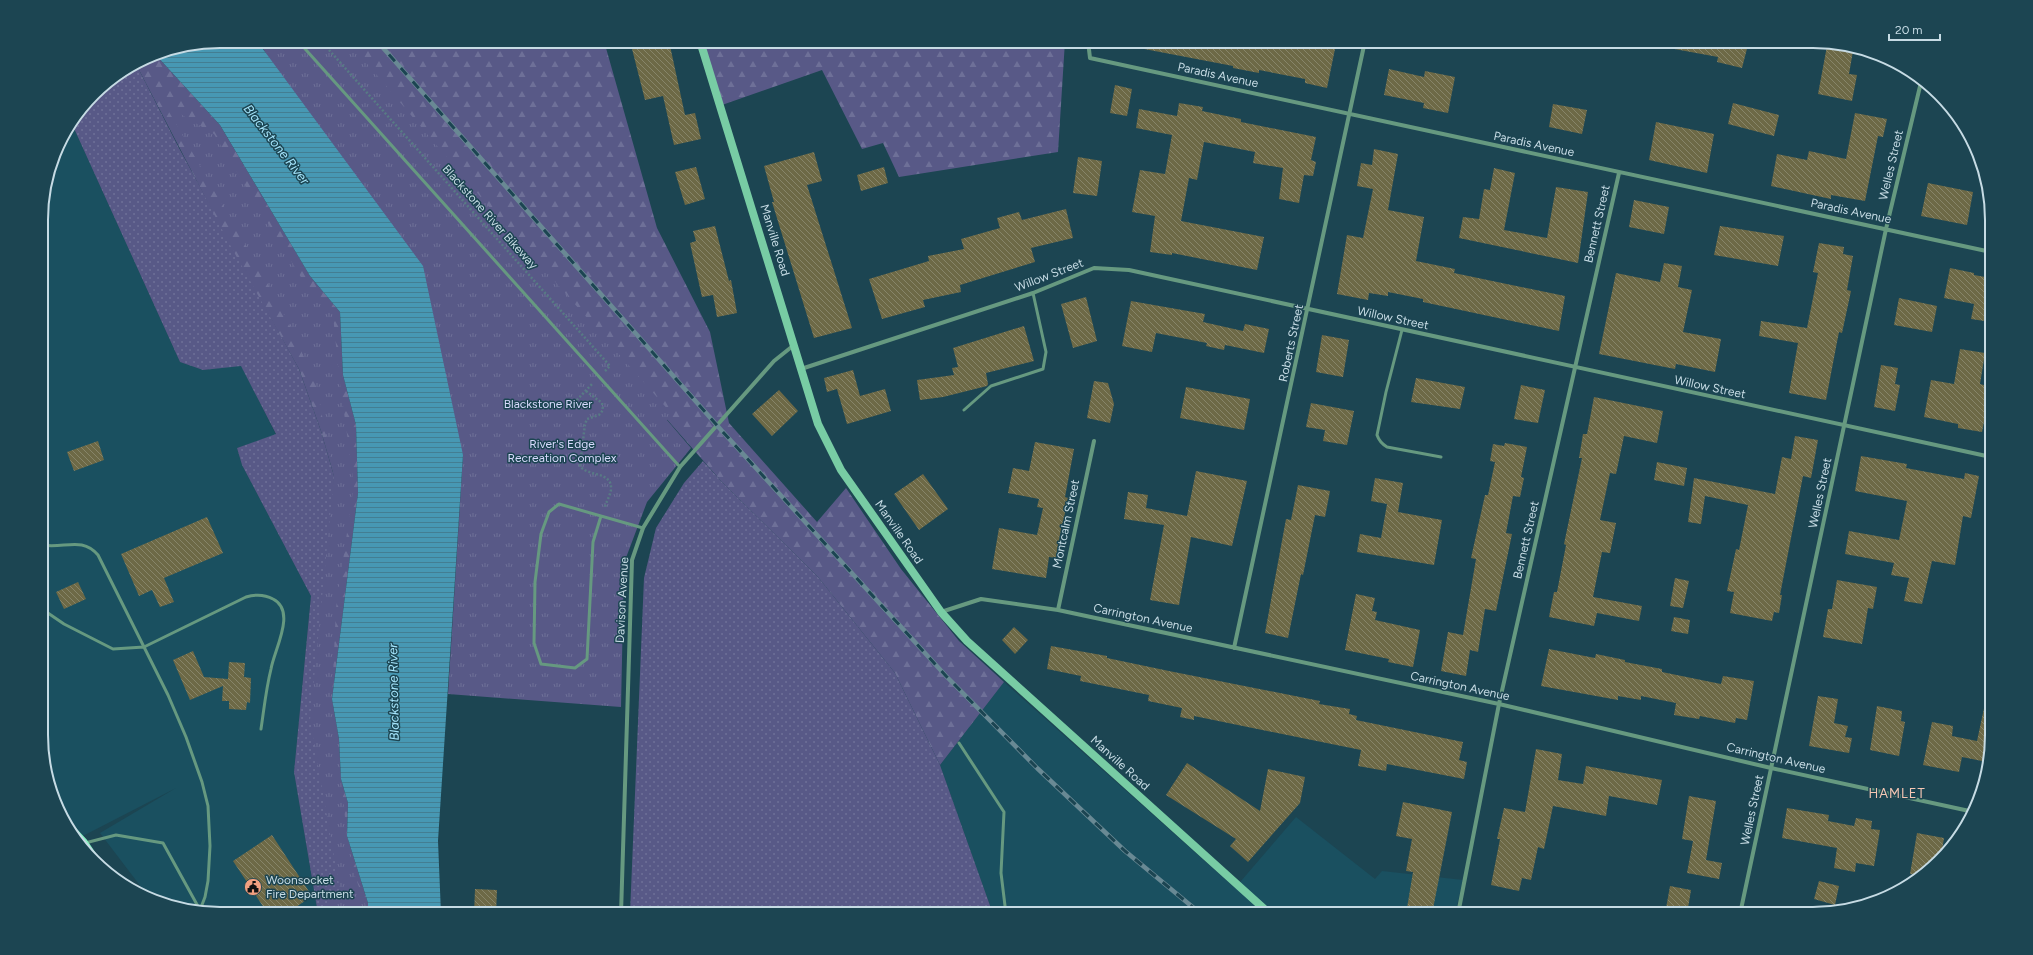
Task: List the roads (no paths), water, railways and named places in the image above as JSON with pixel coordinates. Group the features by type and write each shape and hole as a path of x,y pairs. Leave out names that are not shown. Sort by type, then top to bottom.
{"main road":[{"name":"Manville Road","path":"702,48 795,345 818,424 841,470 941,612 967,641 1262,907"}],"street":[{"name":"Paradis Avenue","path":"1089,48 1090,58 1349,115 1985,251"},
{"name":"Roberts Street","path":"1234,648 1363,48"},
{"name":"Welles Street","path":"1741,907 1886,229 1920,86"},
{"name":"Bennett Street","path":"1459,907 1499,704 1619,173"},
{"name":"Willow Street","path":"801,369 1033,293 1094,268 1129,270 1985,456"},
{"name":"Davison Avenue","path":"621,907 632,560 643,528 680,467 774,361 795,345"},
{"name":"Montcalm Street","path":"1058,610 1094,441"},
{"name":"Carrington Avenue","path":"941,612 981,599 1058,610 1499,704 1771,768 1967,811"}],"lane":[{"path":"304,48 680,467"},
{"path":"964,410 991,386 1043,369 1046,352 1033,293"},
{"path":"1402,330 1386,392 1377,435 1378,439 1387,447 1441,457"},
{"path":"601,516 594,542 587,659 575,668 541,664 534,643 535,582 541,534 549,512 559,504 601,516 643,528"},
{"path":"48,546 54,547 80,543 92,549 107,571 186,737 202,782 208,806 210,846 208,881 201,906"},
{"path":"48,613 114,649 144,647 246,596 256,594 267,595 276,600 283,610 284,627 271,668 261,729"},
{"path":"959,743 1004,812 1002,872 1005,907"},
{"path":"86,842 116,835 163,843 198,906"}],"water":[{"name":"Blackstone River","path":"262,48 423,266 463,455 438,841 441,907 368,907 347,836 348,803 341,779 339,739 332,699 358,493 356,425 343,375 340,312 310,276 220,125 160,59 197,49"}],"railway":[{"path":"383,48 722,431 946,676 1037,768 1125,851 1193,907"}],"place":[{"name":"Woonsocket Fire Department","path":"253,887"}],"district":[{"name":"HAMLET","path":"1897,793"}],"park label":[{"name":"River's Edge Recreation Complex","path":"562,451"}]}
